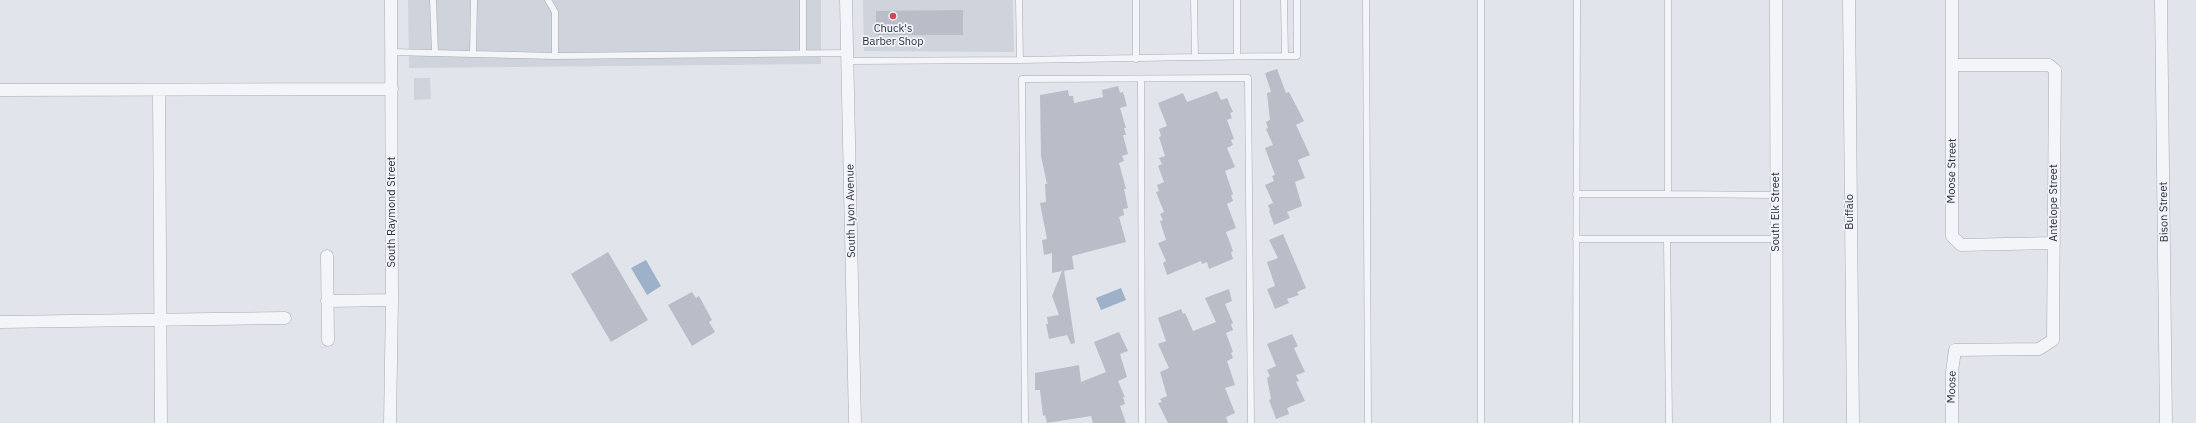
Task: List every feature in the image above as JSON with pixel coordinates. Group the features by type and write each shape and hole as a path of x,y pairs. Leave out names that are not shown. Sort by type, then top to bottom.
{"street":[{"name":"South Raymond Street","path":"390,423 392,300 391,0"},
{"name":"South Lyon Avenue","path":"846,0 855,423"},
{"name":"South Elk Street","path":"1776,0 1777,423"},
{"name":"Buffalo","path":"1849,0 1853,423"},
{"name":"Moose Street","path":"1952,0 1952,236 1961,246 2054,243"},
{"name":"Bison Street","path":"2161,0 2168,419 2166,423"},
{"name":"Antelope Street","path":"1953,65 2050,65 2055,70 2054,340 2039,348 1955,350"},
{"path":"0,90 392,89"},
{"path":"159,90 161,423"},
{"path":"327,256 328,340"},
{"path":"327,301 392,300"},
{"path":"0,322 285,318"},
{"name":"Moose","path":"1952,423 1952,372 1955,350"}],"lane":[{"path":"434,0 435,53"},
{"path":"473,54 474,0"},
{"path":"548,0 555,12 555,56"},
{"path":"803,0 803,53"},
{"path":"1019,0 1020,60"},
{"path":"1136,0 1136,59"},
{"path":"1194,0 1195,57"},
{"path":"1237,0 1237,56"},
{"path":"1284,0 1285,56"},
{"path":"392,52 555,56 803,53 848,57 1020,60 1297,56 1297,0"},
{"path":"1366,0 1368,423"},
{"path":"1480,0 1481,423"},
{"path":"1576,423 1577,0"},
{"path":"1668,0 1668,194"},
{"path":"1025,423 1022,79 1248,78 1252,423"},
{"path":"1141,79 1142,423"},
{"path":"1576,194 1776,195"},
{"path":"1576,239 1776,239"},
{"path":"1667,239 1669,423"}],"shaded area":[{"path":"408,0 821,0 821,64 409,68"},
{"path":"863,0 1013,0 1014,52 864,51"},
{"path":"414,78 430,78 431,99 414,100"}],"water":[{"path":"646,260 661,286 647,295 631,268"},
{"path":"1121,288 1126,300 1101,310 1096,298"}],"building":[{"path":"963,10 963,35 876,35 876,11"},
{"path":"1277,69 1286,93 1289,92 1304,121 1296,125 1310,155 1298,160 1305,178 1295,182 1302,206 1287,212 1290,218 1274,225 1268,205 1273,203 1265,185 1274,181 1272,176 1275,175 1265,148 1273,145 1266,129 1268,128 1266,122 1270,120 1267,93 1271,92 1265,73"},
{"path":"1118,86 1120,93 1123,92 1127,106 1120,108 1126,128 1124,128 1126,135 1123,135 1128,154 1122,156 1124,161 1119,163 1126,189 1124,189 1128,208 1123,209 1124,215 1119,217 1126,242 1072,256 1074,269 1064,271 1075,343 1071,344 1067,335 1049,339 1046,324 1048,324 1047,317 1059,315 1052,296 1062,271 1052,273 1052,253 1044,255 1042,240 1047,239 1040,203 1046,202 1045,184 1047,184 1041,156 1040,95 1068,90 1069,96 1073,96 1074,103 1103,97 1102,90"},
{"path":"1217,91 1221,100 1227,98 1233,112 1230,113 1232,118 1227,120 1234,139 1231,140 1233,145 1227,148 1235,167 1225,171 1233,194 1231,195 1233,201 1227,204 1236,228 1226,232 1233,251 1231,252 1233,259 1209,269 1207,262 1202,264 1201,261 1167,275 1163,263 1166,261 1158,243 1166,240 1160,221 1163,220 1160,214 1164,212 1156,192 1159,191 1157,185 1164,182 1158,166 1162,164 1159,158 1165,156 1159,137 1161,136 1159,129 1167,126 1158,103 1183,93 1187,102"},
{"path":"1283,234 1306,288 1297,292 1299,295 1287,299 1289,303 1275,309 1267,289 1275,286 1267,262 1278,258 1269,240"},
{"path":"608,252 648,320 611,342 571,274"},
{"path":"1229,289 1232,301 1225,304 1233,323 1231,324 1233,330 1226,333 1233,352 1231,353 1233,358 1227,361 1235,385 1225,388 1235,413 1226,417 1228,423 1168,423 1158,403 1162,402 1160,399 1167,396 1160,372 1169,368 1158,344 1166,341 1158,318 1181,309 1183,314 1185,313 1193,331 1216,322 1205,298"},
{"path":"692,292 696,298 699,296 712,320 709,322 715,332 692,346 668,305"},
{"path":"1119,332 1128,351 1120,354 1127,377 1118,381 1125,397 1123,397 1125,404 1120,406 1126,423 1093,423 1091,416 1047,423 1045,415 1043,416 1040,390 1035,390 1035,373 1079,365 1081,382 1106,372 1094,342"},
{"path":"1292,334 1298,346 1294,348 1305,372 1296,375 1299,381 1296,382 1305,401 1287,408 1289,414 1276,419 1269,400 1271,399 1267,378 1270,376 1267,370 1276,366 1267,344"}],"place":[{"name":"Chuck's Barber Shop","path":"893,16"}]}
